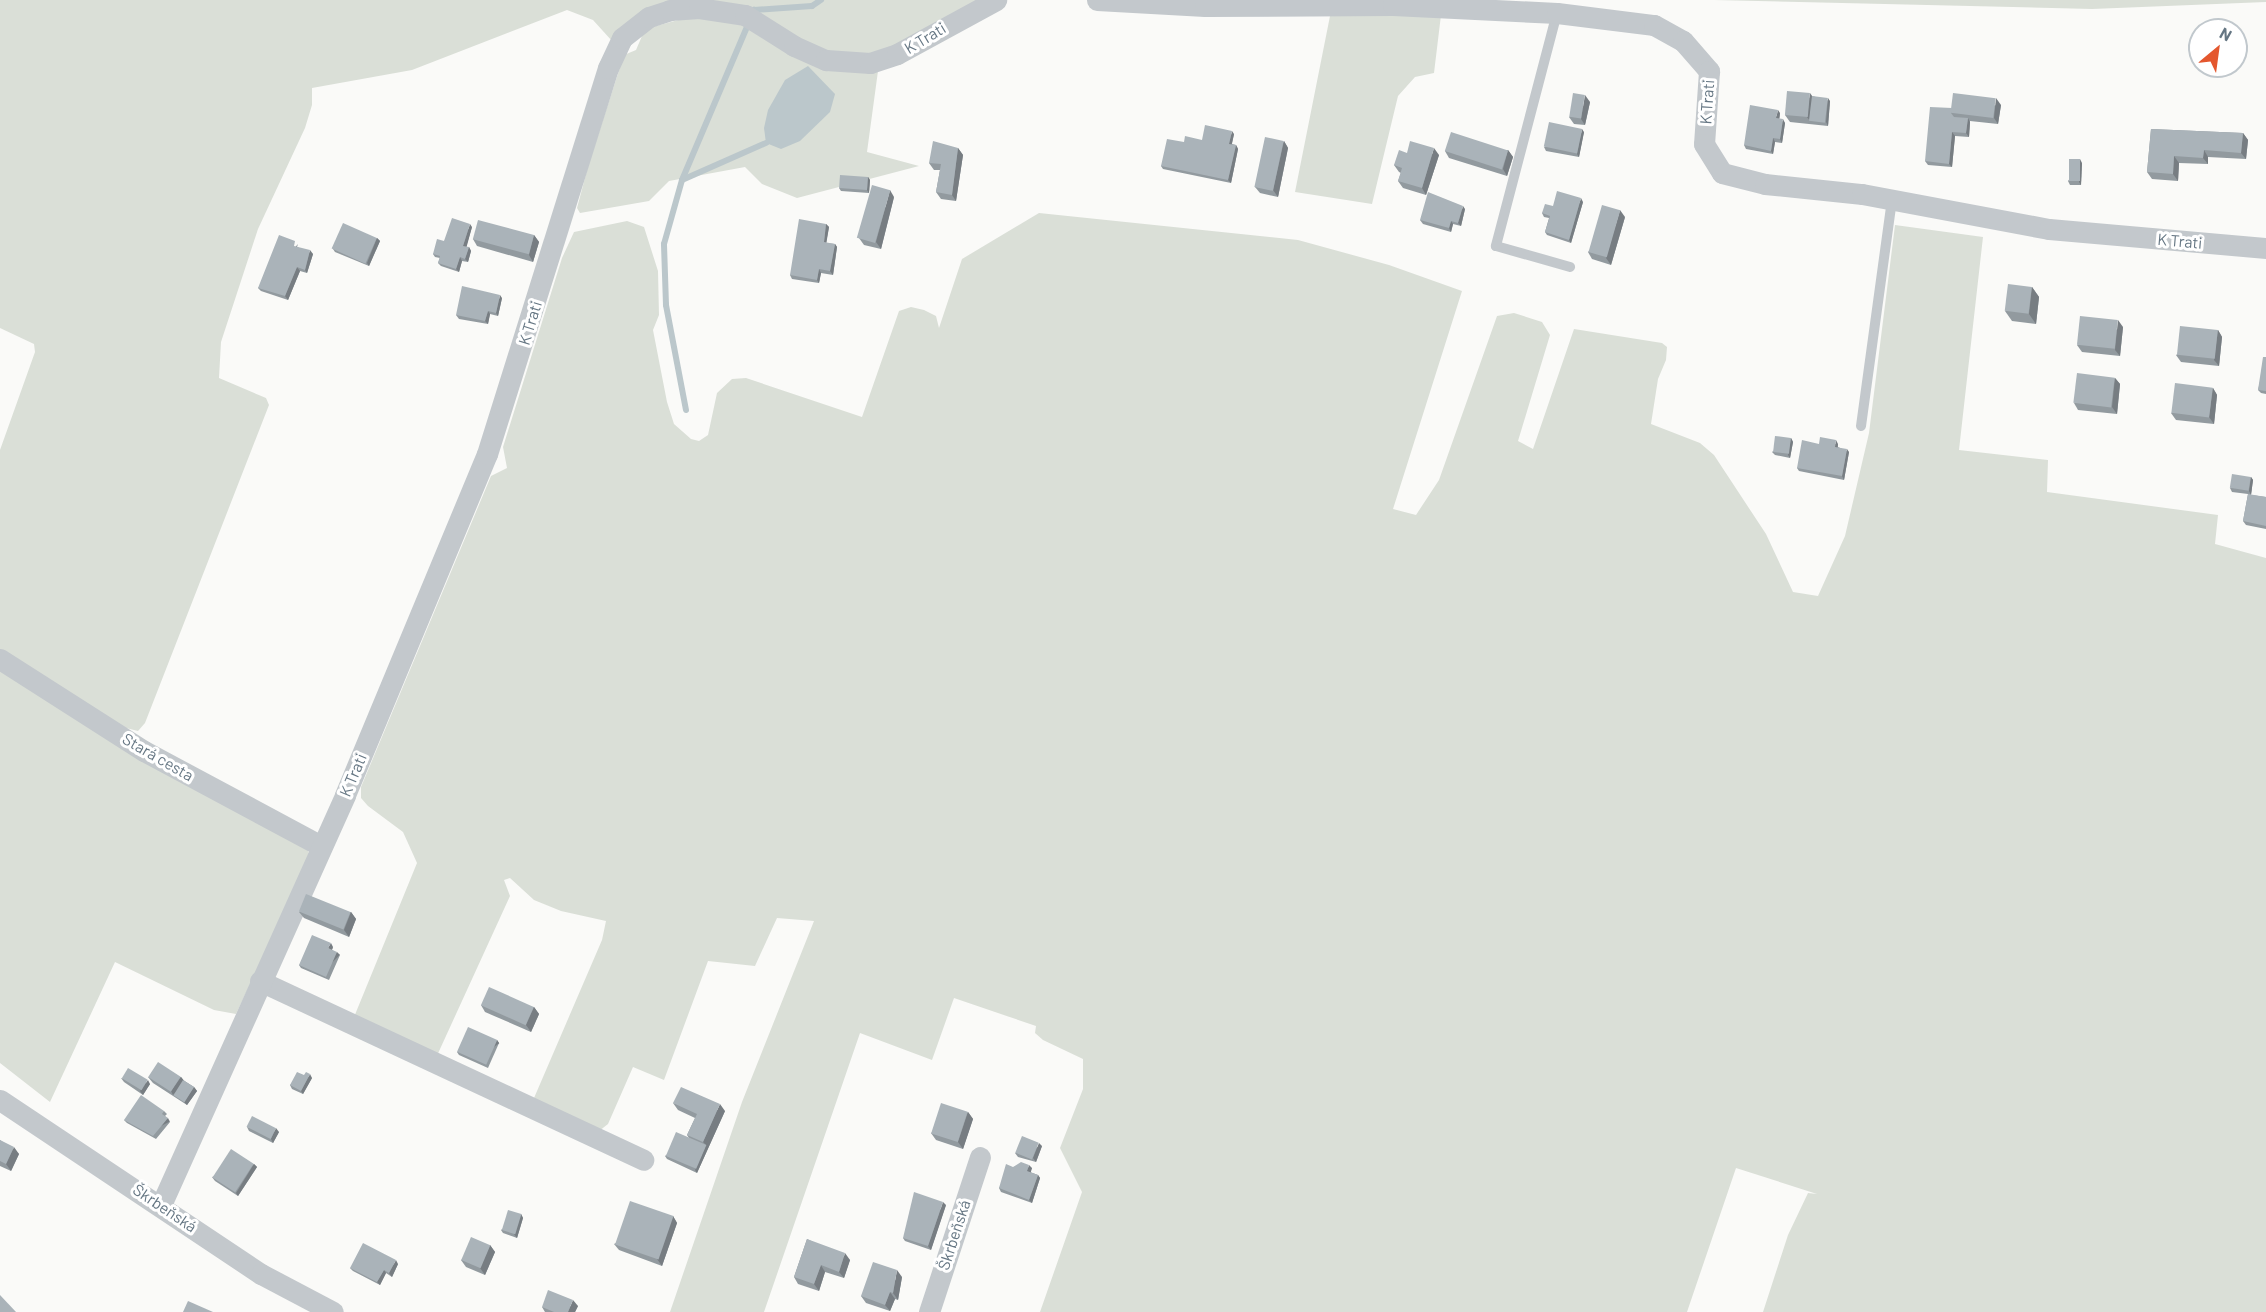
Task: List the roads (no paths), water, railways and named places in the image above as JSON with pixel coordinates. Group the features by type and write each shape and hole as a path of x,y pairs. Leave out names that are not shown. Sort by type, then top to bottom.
{"street":[{"name":"K Trati","path":"161,1205 321,846 487,454 608,68 622,38 649,17 670,10 699,8 745,15 794,46 826,60 870,63 897,54 996,0"},
{"name":"K Trati","path":"1097,0 1205,6 1393,5 1557,13 1654,25 1683,41 1709,71 1704,144 1722,173 1765,184 1892,199 2049,229 2266,248"},
{"name":"Stará cesta","path":"0,659 144,751 321,846"},
{"path":"260,981 643,1160"},
{"name":"Škrbeňská","path":"0,1100 161,1205 261,1274 333,1312"},
{"name":"Škrbeňská","path":"929,1312 980,1157"}],"lane":[{"path":"1557,13 1496,246 1570,267"},
{"path":"1862,426 1892,199"}],"waterway":[{"path":"686,410 666,305 664,244 682,180 754,10 812,6 821,0"},
{"path":"682,180 766,143"}]}
